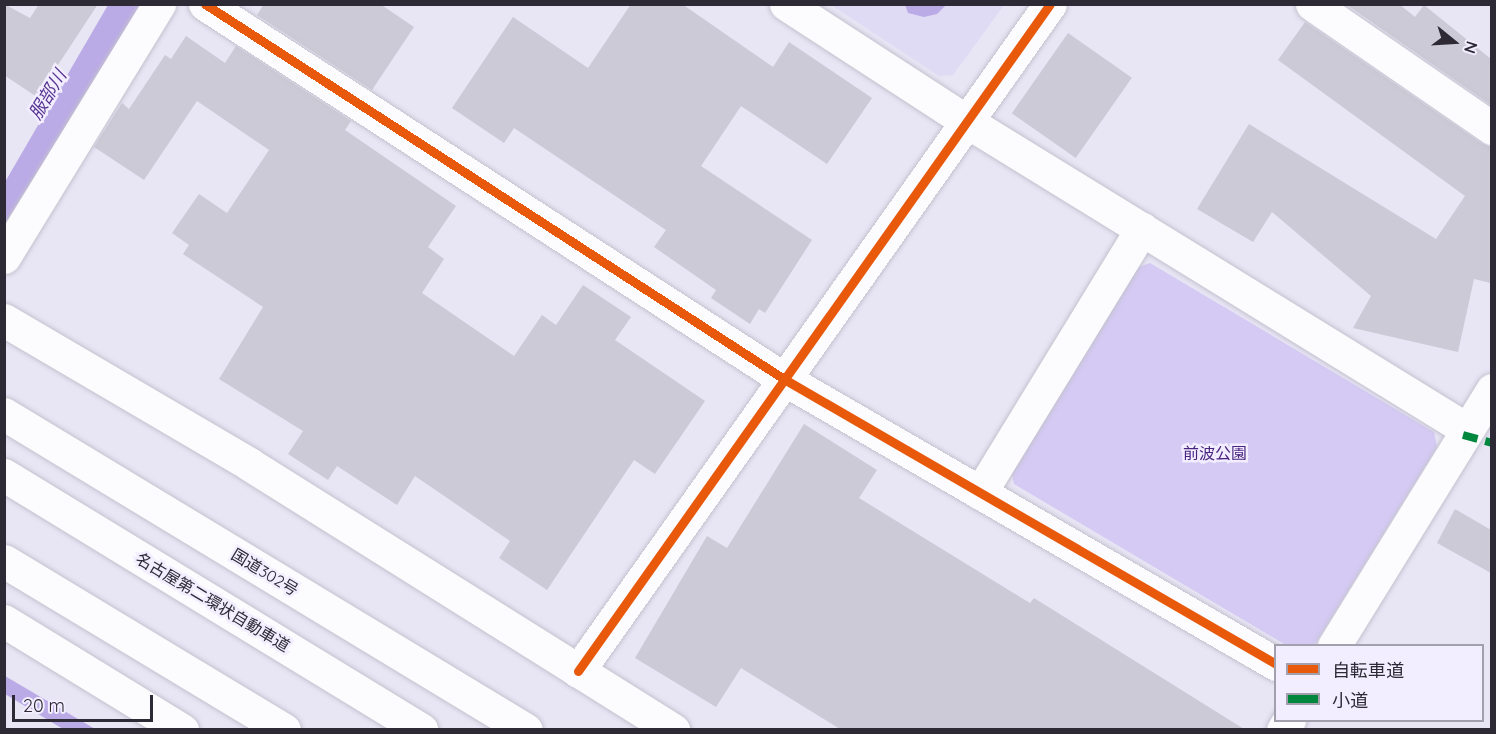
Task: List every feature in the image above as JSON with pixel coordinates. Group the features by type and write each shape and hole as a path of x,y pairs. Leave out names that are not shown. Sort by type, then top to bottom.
{"main road":[{"path":"4,257 159,4"},
{"path":"205,4 784,379 1274,663"},
{"path":"786,4 966,121 1466,429"},
{"path":"578,671 1050,4"},
{"path":"1312,4 1491,128"},
{"path":"980,493 1142,229"},
{"path":"4,320 249,464 673,729"},
{"path":"1335,644 1491,390"},
{"name":"国道302号","path":"4,414 526,729"},
{"name":"名古屋第二環状自動車道","path":"4,475 421,729"},
{"path":"4,561 284,729"},
{"path":"4,621 182,729"}],"shaded area":[{"path":"905,4 946,5 937,14 924,17 908,13"},
{"path":"108,5 141,5 5,224 5,182"},
{"path":"831,5 1004,5 953,75 939,76"},
{"path":"4,676 95,729 63,729 5,694"}],"green space":[{"name":"前波公園","path":"1150,263 1434,432 1437,447 1315,644 1284,644 1014,484 1010,466 1136,268"}],"building":[{"path":"4,4 30,18 39,4 98,4 37,97 4,75"},
{"path":"264,4 380,4 414,27 372,90 257,15"},
{"path":"631,4 682,4 773,67 789,42 872,98 827,164 741,106 701,166 812,240 765,313 759,309 750,324 711,298 716,290 654,247 666,230 514,128 504,143 452,108 513,17 588,68"},
{"path":"1346,4 1399,4 1415,17 1424,5 1491,59 1491,105"},
{"path":"1305,22 1481,143 1491,147 1491,283 1474,279 1458,352 1353,328 1371,296 1272,212 1253,242 1197,209 1249,124 1436,239 1465,196 1278,60"},
{"path":"1068,33 1132,78 1076,158 1012,113"},
{"path":"186,36 225,63 236,46 351,121 345,130 456,206 428,247 444,259 422,293 514,356 542,315 556,325 583,285 631,317 615,340 705,401 655,474 634,460 547,590 499,558 510,541 415,476 397,505 337,466 328,480 288,454 303,431 219,379 263,307 183,254 189,245 172,233 199,194 227,213 269,150 197,101 144,180 94,147 122,103 129,109 165,55 171,59"},
{"path":"804,424 877,470 859,498 1030,603 1034,598 1244,729 840,729 741,668 716,707 635,658 707,536 727,548"},
{"path":"1455,509 1491,530 1491,573 1437,543"}],"marked path":[{"path":"1463,435 1492,443"}],"cycle path":[{"path":"205,4 784,379 1274,663"},
{"path":"578,671 1050,4"}],"water label":[{"name":"服部川","path":"48,95"}]}
